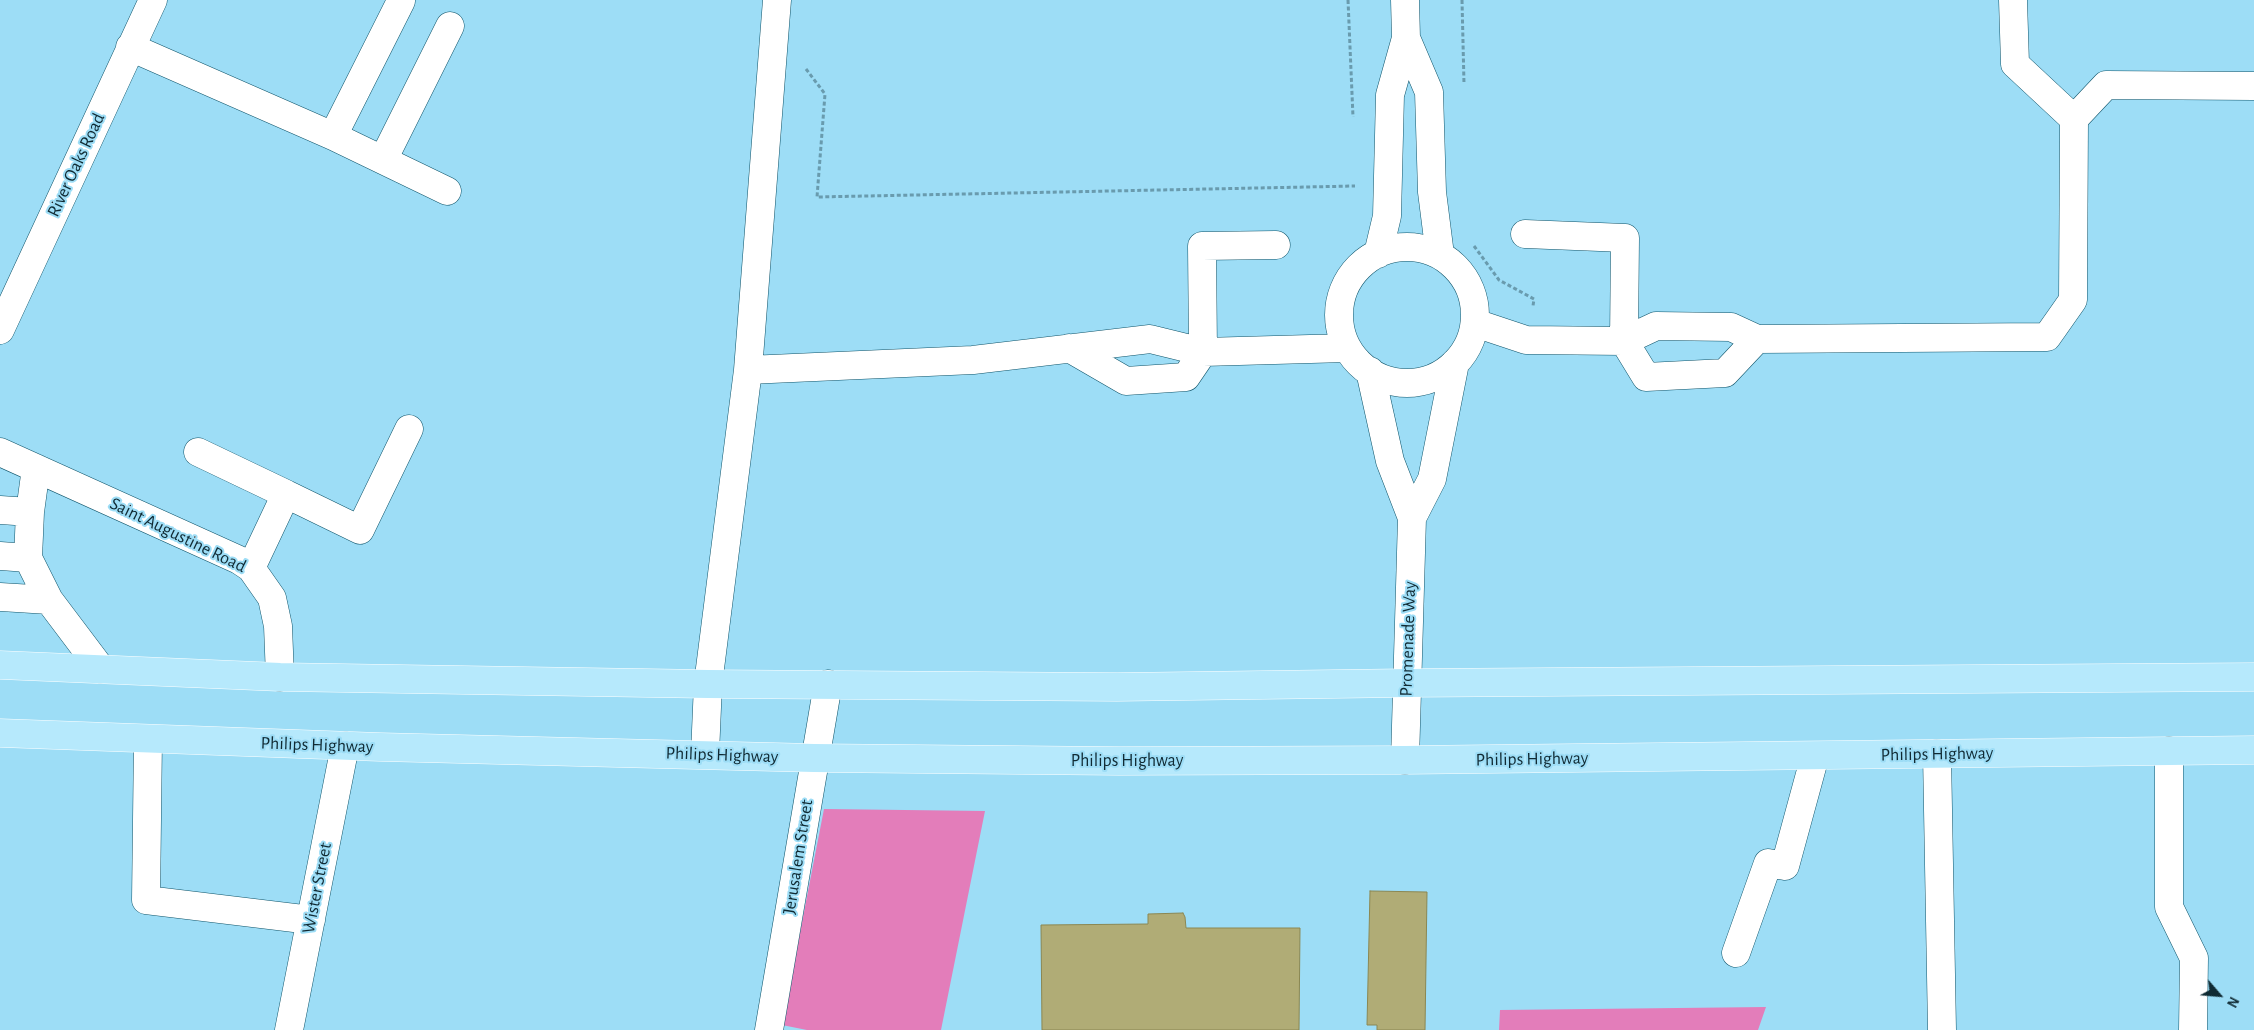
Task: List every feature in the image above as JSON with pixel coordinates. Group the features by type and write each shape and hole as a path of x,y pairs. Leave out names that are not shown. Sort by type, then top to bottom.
{"main road":[{"path":"0,665 280,677 708,684 1117,687 2254,677"},
{"name":"Philips Highway","path":"0,734 346,746 814,758 1119,761 1404,760 2254,750"}],"street":[{"name":"River Oaks Road","path":"0,330 153,0"},
{"path":"705,754 708,684 748,370 777,0"},
{"path":"1378,254 1387,216 1390,95 1406,38 1405,0"},
{"path":"2013,0 2015,64 2074,119"},
{"path":"333,136 400,1"},
{"path":"384,160 450,26"},
{"path":"1406,38 1429,92 1432,192 1440,255"},
{"path":"130,47 333,136 447,191"},
{"path":"1475,324 1526,340 1624,341 1656,326 1731,328 1757,339 2046,337 2073,300 2074,119 2106,85 2254,86"},
{"path":"1525,234 1625,238 1624,341 1646,376 1725,373 1757,339"},
{"path":"1069,348 1126,381 1186,377 1203,352 1202,246 1276,245"},
{"path":"1399,248 1420,248 1440,255 1458,268 1471,288 1476,311 1475,324 1473,334 1463,356 1446,372 1424,382 1401,384 1379,378 1359,364 1346,348 1340,326 1340,304 1347,284 1360,266 1378,254 1399,248"},
{"path":"748,370 974,360 1150,338 1203,352 1346,348"},
{"name":"Promenade Way","path":"1412,518 1432,479 1455,364"},
{"name":"Promenade Way","path":"1370,371 1390,461 1412,518 1404,760"},
{"path":"198,452 360,530 409,429"},
{"name":"Saint Augustine Road","path":"0,452 239,560 251,568 272,598 278,626 280,677"},
{"path":"36,468 30,512 28,558 49,600 101,669"},
{"path":"251,568 286,494"},
{"path":"0,510 30,512"},
{"path":"0,556 28,558"},
{"path":"0,597 49,600"},
{"name":"Jerusalem Street","path":"769,1030 828,684"},
{"path":"148,739 146,900 311,920"},
{"name":"Wister Street","path":"289,1030 346,746"},
{"path":"2169,751 2169,907 2194,958 2193,1030"},
{"path":"1937,754 1942,1030"},
{"path":"1736,953 1768,863 1785,866 1814,756"}],"path":[{"path":"1348,0 1353,118"},
{"path":"1462,0 1464,87"},
{"path":"804,66 825,94 817,197 1388,186"},
{"path":"1356,176 1356,186"},
{"path":"1472,242 1499,280 1534,299 1526,340"}],"shaded area":[{"path":"824,809 985,811 941,1030 807,1030 782,1025"},
{"path":"1766,1007 1758,1030 1499,1030 1500,1010"}],"building":[{"path":"1370,891 1427,892 1425,1030 1377,1030 1377,1025 1367,1025"},
{"path":"1183,913 1186,928 1300,928 1299,1030 1042,1030 1041,925 1148,924 1148,914"}]}
